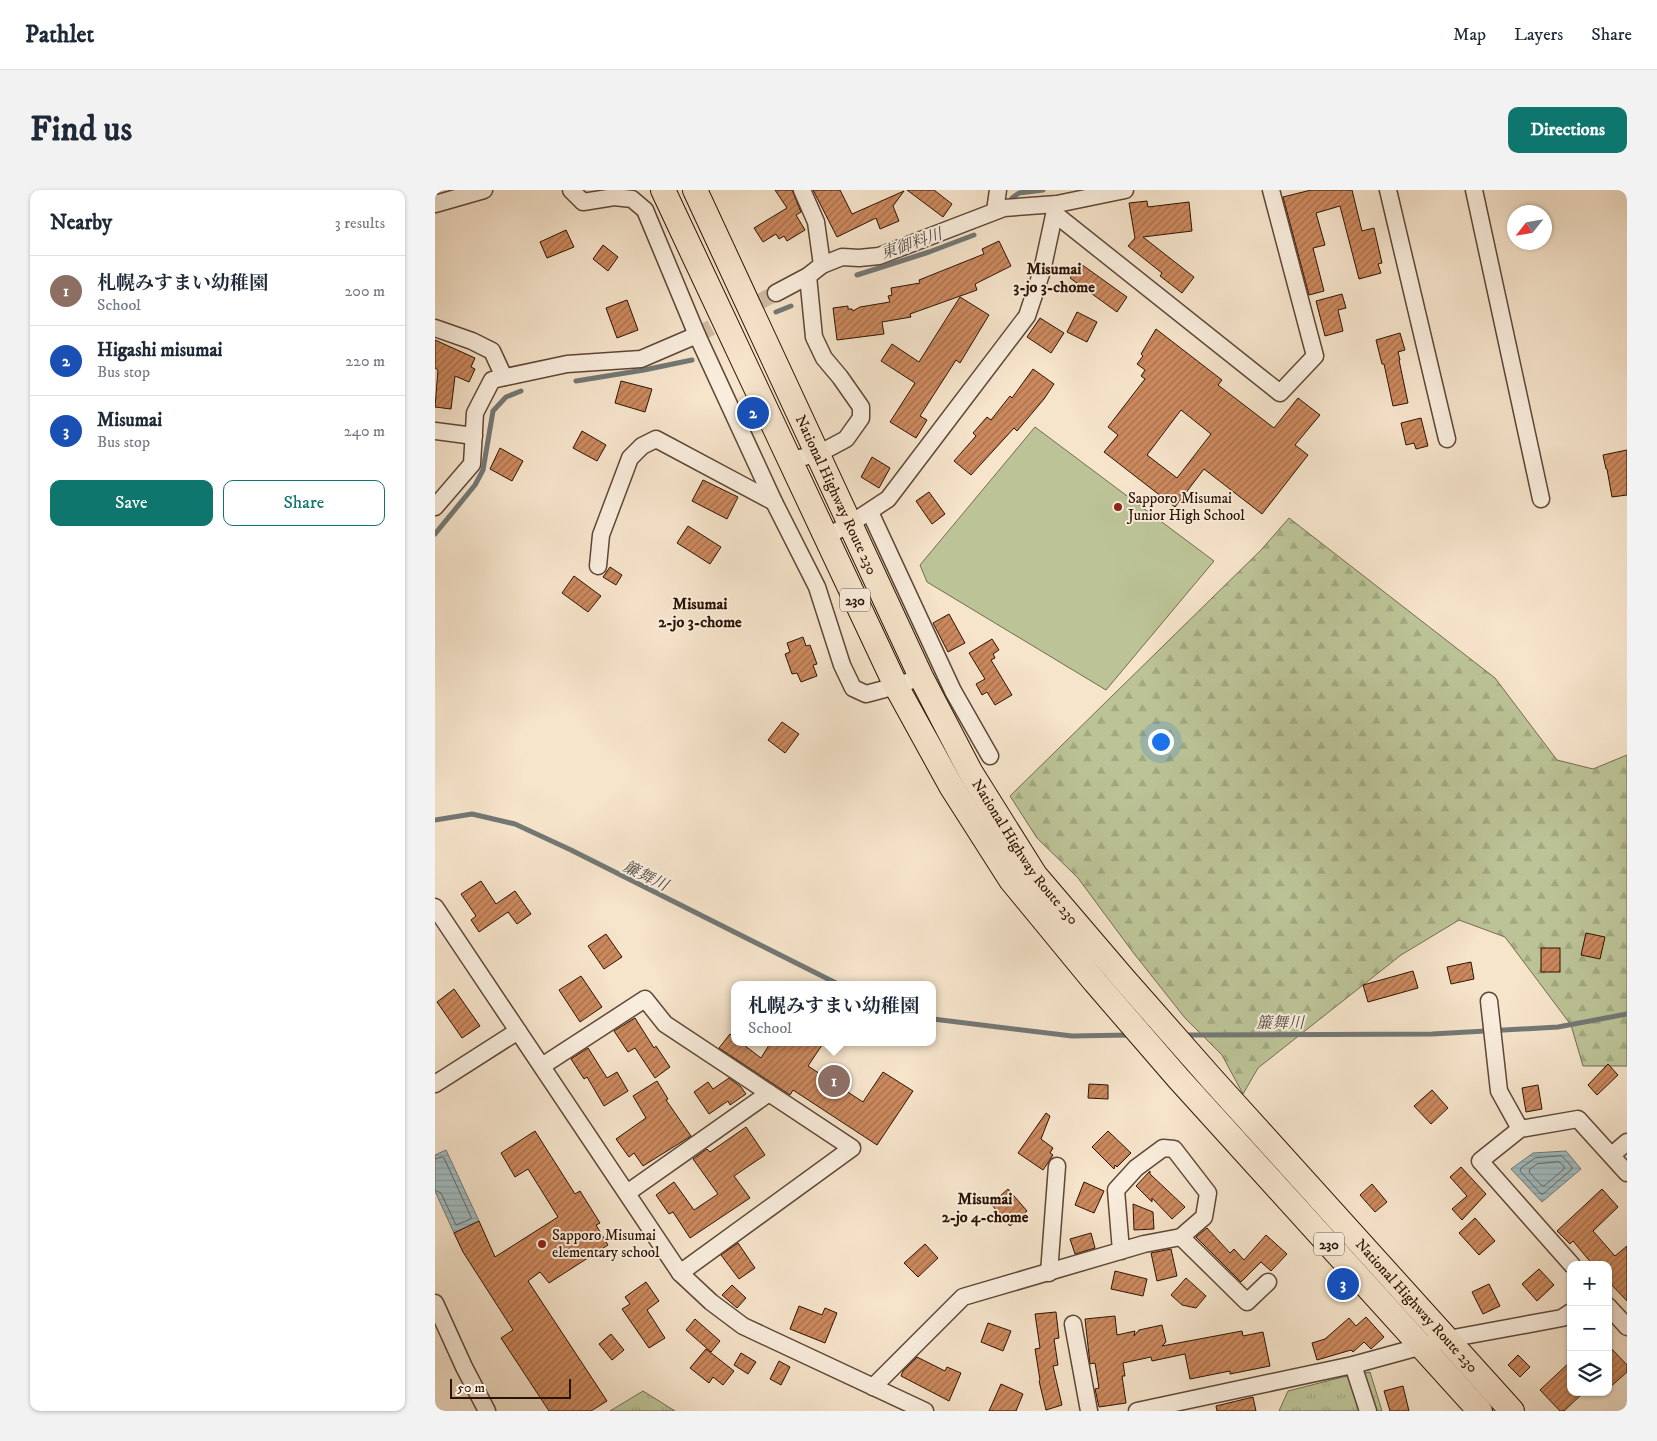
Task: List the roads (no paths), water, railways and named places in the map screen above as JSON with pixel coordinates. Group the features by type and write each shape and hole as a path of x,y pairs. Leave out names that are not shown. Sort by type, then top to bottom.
{"highway":[{"name":"National Highway Route 230","path":"663,190 896,686 951,786 1011,880 1095,982 1178,1078 1480,1411"},
{"name":"National Highway Route 230","path":"695,190 921,677 971,773 1035,875 1212,1079 1512,1411"}],"street":[{"path":"435,204 465,192 484,190"},
{"path":"571,190 583,202 614,197 632,199 645,210 697,335 774,502 817,587 842,665 853,688 866,694 921,677"},
{"path":"802,190 816,222 822,265"},
{"path":"995,211 998,190"},
{"path":"775,293 808,276 822,265 841,257 879,256 1004,208 1056,209 1125,190"},
{"path":"1056,209 1280,393 1315,356 1271,190"},
{"path":"1388,190 1447,439"},
{"path":"1474,190 1541,499"},
{"path":"825,537 870,512 888,499 1027,316 1042,271 1056,209"},
{"path":"790,460 818,454 846,439 861,418 861,407 824,358 814,337 808,276"},
{"path":"435,328 472,341 492,351 504,377"},
{"path":"435,507 472,464 475,413 492,380 567,364 641,359 697,335"},
{"path":"435,431 474,436"},
{"path":"598,566 601,535 630,458 642,446 657,439 774,502"},
{"path":"870,512 953,691 990,756"},
{"path":"435,908 681,1273 711,1302 743,1326 925,1411"},
{"path":"542,1066 645,999 665,1024 852,1148 681,1273"},
{"path":"1489,1001 1499,1091 1520,1129"},
{"path":"435,1084 518,1031"},
{"path":"627,1193 769,1093"},
{"path":"1568,1261 1480,1161 1520,1129 1578,1119 1627,1173"},
{"path":"1611,1155 1627,1142"},
{"path":"873,1386 963,1297 1121,1250 1181,1236 1204,1217 1208,1193 1174,1149 1163,1148 1136,1168 1116,1190 1121,1250"},
{"path":"1049,1272 1057,1166"},
{"path":"1181,1236 1247,1302 1268,1282"},
{"path":"435,1302 464,1367 487,1411"},
{"path":"1612,1310 1627,1327"},
{"path":"1137,1411 1353,1365 1448,1339 1562,1318 1567,1315"},
{"path":"1073,1324 1089,1411"},
{"path":"1353,1365 1368,1411"}],"water":[{"path":"446,1150 479,1221 454,1233 435,1191 435,1155"},
{"path":"1566,1151 1581,1169 1542,1202 1511,1169 1533,1153"}],"waterway":[{"name":"東御料川","path":"1012,198 1019,193 1043,190"},
{"name":"東御料川","path":"857,275 929,252 974,235"},
{"name":"東御料川","path":"776,312 791,306"},
{"name":"東御料川","path":"576,381 692,360"},
{"name":"東御料川","path":"435,534 475,485 483,470 493,411 506,397 521,391"},
{"name":"簾舞川","path":"435,820 472,814 515,824 571,850 832,981"},
{"name":"簾舞川","path":"1184,1035 1432,1034 1558,1027 1627,1014"},
{"name":"簾舞川","path":"936,1019 1072,1036 1130,1035"}],"tunnel":[{"path":"697,335 776,293"}],"place":[{"name":"Higashi misumai","path":"753,413"},
{"name":"Sapporo Misumai Junior High School","path":"1118,507"},
{"name":"札幌みすまい幼稚園","path":"834,1081"},
{"name":"Sapporo Misumai elementary school","path":"542,1244"},
{"name":"Misumai","path":"1343,1284"}],"district":[{"name":"Misumai 3-jo 3-chome","path":"1054,277"},
{"name":"Misumai 2-jo 3-chome","path":"700,612"},
{"name":"Misumai 2-jo 4-chome","path":"985,1207"}]}
